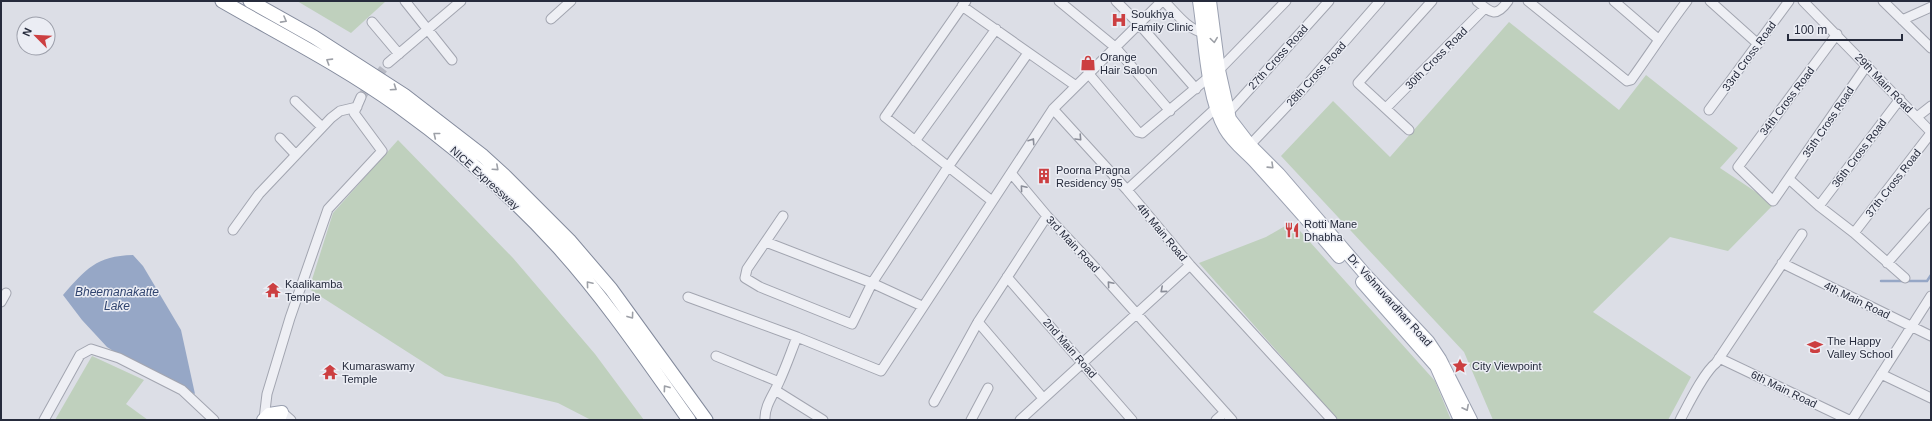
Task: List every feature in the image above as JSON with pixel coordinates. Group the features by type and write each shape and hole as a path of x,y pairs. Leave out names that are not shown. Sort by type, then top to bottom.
{"highway":[{"name":"NICE Expressway","path":"250,1 320,41 404,95 483,156 506,177 569,240 611,289 706,420"},
{"name":"NICE Expressway","path":"224,2 306,47 362,81 397,105 475,166 562,252 600,298 689,420"}],"main road":[{"name":"Dr. Vishnuvardhan Road","path":"1199,1 1204,32 1225,129 1234,142 1253,160 1436,366 1460,420"},
{"name":"Dr. Vishnuvardhan Road","path":"1213,3 1214,73"},
{"name":"Dr. Vishnuvardhan Road","path":"1222,110 1238,132 1279,174 1366,274 1428,341 1440,359 1471,420"},
{"path":"264,420 269,414 284,417"}],"street":[{"path":"405,1 452,60"},
{"path":"388,63 427,30 450,5 461,1"},
{"path":"551,19 571,1"},
{"path":"1059,1 1115,47 1170,111"},
{"path":"1116,1 1139,24 1196,89"},
{"path":"688,297 797,337 881,371 922,306 1053,109 1163,1 1188,26 1197,31 1204,32"},
{"path":"1088,73 1138,132 1142,133 1147,131 1214,73 1285,1"},
{"name":"27th Cross Road","path":"1127,190 1222,110 1329,1"},
{"name":"28th Cross Road","path":"1250,145 1304,88 1380,1"},
{"path":"1409,130 1358,83 1432,1"},
{"path":"1477,1 1490,12 1500,11 1508,1"},
{"path":"1528,1 1623,79 1631,80 1646,60 1658,39 1687,1"},
{"path":"1614,1 1658,39"},
{"path":"1710,1 1758,44"},
{"name":"33rd Cross Road","path":"1709,110 1789,1"},
{"name":"29th Main Road","path":"1803,1 1837,34 1931,132"},
{"path":"1883,1 1931,48"},
{"path":"1902,20 1928,9 1921,1"},
{"path":"992,201 885,118 964,3 1028,53 1076,86"},
{"name":"30th Cross Road","path":"1386,108 1485,8"},
{"path":"372,22 399,54"},
{"path":"915,141 996,29"},
{"name":"34th Cross Road","path":"1738,167 1837,34"},
{"path":"783,216 747,269 745,278 760,287 852,324 872,283 948,167 1028,53"},
{"name":"35th Cross Road","path":"1738,167 1773,201 1867,65"},
{"path":"264,420 267,394 290,318 328,209 382,150 354,113 361,97"},
{"name":"36th Cross Road","path":"1819,206 1900,99"},
{"path":"295,101 322,127"},
{"path":"1917,117 1931,106"},
{"path":"233,230 259,194 322,127 340,111 357,107"},
{"name":"4th Main Road","path":"1053,109 1127,190 1190,265 1332,420"},
{"name":"37th Cross Road","path":"1854,233 1931,132"},
{"path":"280,138 296,155"},
{"name":"3rd Main Road","path":"1011,173 1047,216 1232,420"},
{"path":"1789,178 1819,206 1854,233 1905,278"},
{"path":"1887,263 1931,213"},
{"path":"934,402 978,322 1047,216"},
{"path":"1680,420 1693,395 1707,375 1708,369 1718,360 1802,234"},
{"path":"766,242 872,283 922,306"},
{"name":"4th Main Road","path":"1782,263 1931,336"},
{"path":"1026,418 1043,398 1190,265"},
{"name":"2nd Main Road","path":"1007,277 1132,420"},
{"path":"1851,420 1931,296"},
{"path":"978,322 1043,398"},
{"path":"765,420 766,410 797,337"},
{"path":"44,420 80,355 91,349 119,358 182,390 208,418"},
{"path":"716,356 777,386 823,420"},
{"name":"6th Main Road","path":"1718,360 1851,420"},
{"path":"1882,374 1931,398"},
{"path":"971,420 988,388"},
{"path":"1216,420 1225,412"}],"green space":[{"path":"297,1 386,1 351,33"},
{"path":"1509,22 1619,110 1646,75 1738,148 1720,168 1774,204 1728,251 1670,237 1593,312 1691,377 1668,420 1493,420 1464,352 1281,156 1333,101 1390,157"},
{"path":"398,140 513,258 595,354 644,420 591,420 558,403 445,376 309,289 333,213"},
{"path":"1292,222 1435,381 1451,420 1338,420 1199,263 1266,237"},
{"path":"92,356 144,380 126,404 148,420 55,420"}],"water":[{"name":"Bheemanakatte Lake","path":"133,255 143,266 181,330 195,394 155,377 107,347 82,320 63,295 78,278 101,261 120,256"}],"waterway":[{"path":"1881,281 1927,281 1931,275"}],"tunnel":[{"path":"361,97 388,63"}],"place":[{"name":"Soukhya Family Clinic","path":"1119,20"},
{"name":"Orange Hair Saloon","path":"1088,63"},
{"name":"Poorna Pragna Residency 95","path":"1044,176"},
{"name":"Rotti Mane Dhabha","path":"1292,230"},
{"name":"Kaalikamba Temple","path":"273,290"},
{"name":"The Happy Valley School","path":"1815,347"},
{"name":"City Viewpoint","path":"1460,366"},
{"name":"Kumaraswamy Temple","path":"330,372"}]}
